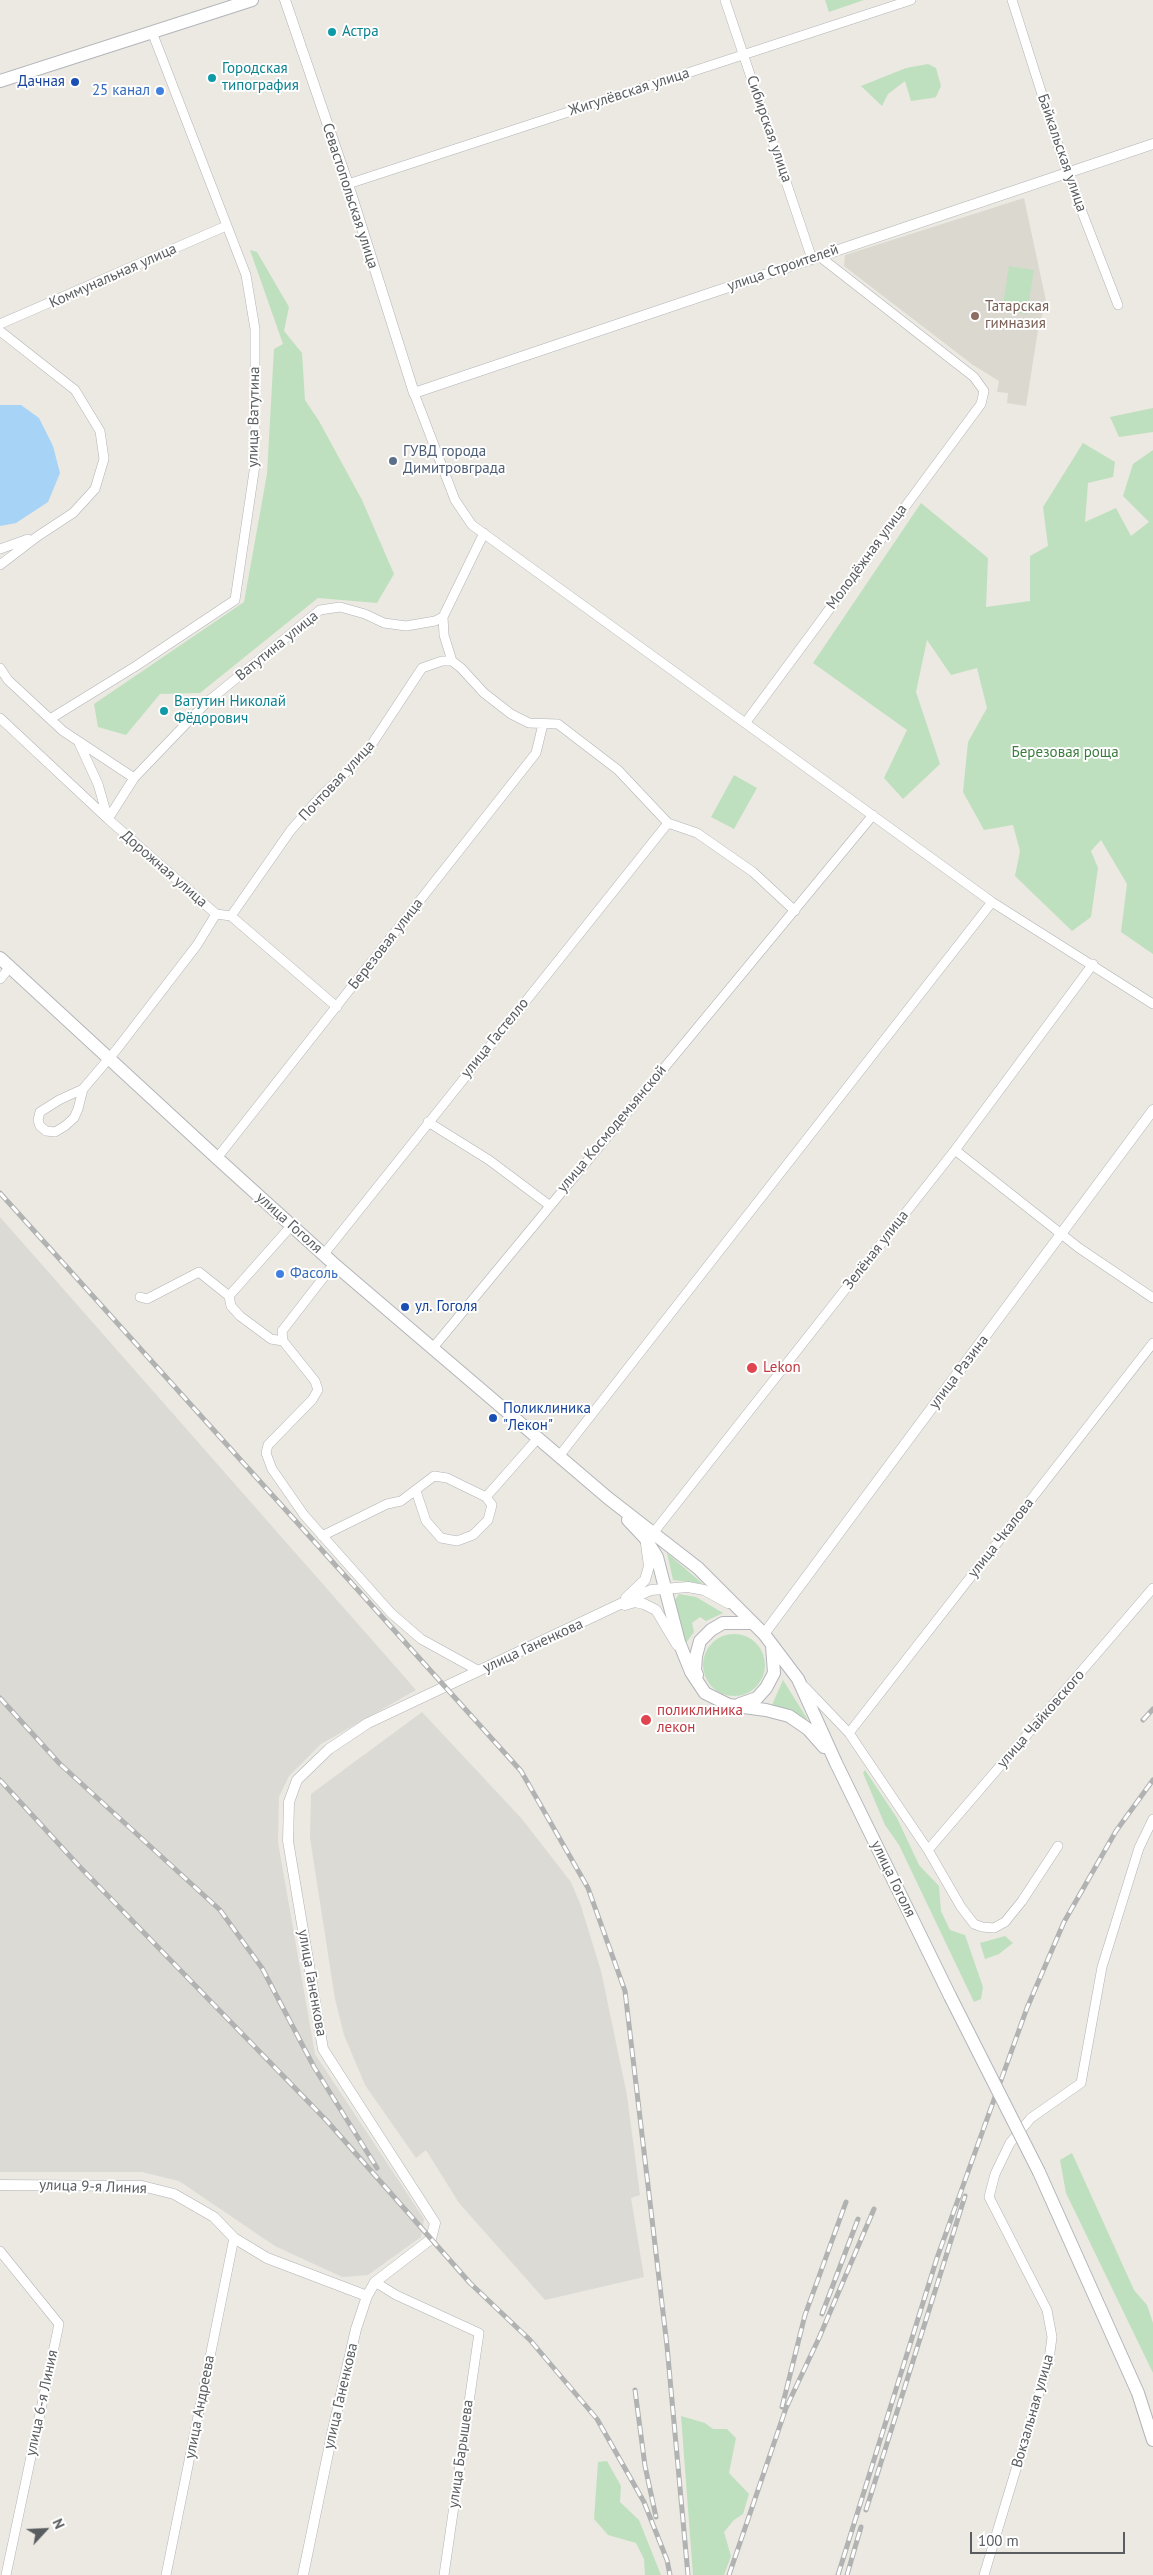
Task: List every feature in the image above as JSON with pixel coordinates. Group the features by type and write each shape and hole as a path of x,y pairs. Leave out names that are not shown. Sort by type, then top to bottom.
{"main road":[{"path":"0,81 252,0"},
{"name":"улица Гоголя","path":"0,958 216,1158 334,1264 432,1349 560,1455 649,1535"},
{"path":"649,1535 666,1588 677,1635 691,1672 705,1693 729,1705 766,1710 789,1716 808,1729 836,1763"},
{"path":"649,1535 698,1568 764,1634 798,1679 836,1763"},
{"path":"705,1693 695,1670 700,1641 711,1630 723,1623 753,1623"},
{"path":"729,1705 743,1704 757,1698 766,1688 774,1673 772,1645"},
{"name":"улица Гоголя","path":"836,1763 1038,2172 1138,2393 1153,2440"}],"street":[{"name":"Севастопольская улица","path":"284,0 348,184 414,393"},
{"name":"Сибирская улица","path":"725,0 816,257"},
{"name":"Жигулёвская улица","path":"348,184 911,0"},
{"name":"Байкальская улица","path":"1012,0 1067,173 1118,304"},
{"name":"улица Ватутина","path":"50,719 136,666 234,600 255,465 255,329 246,275 152,32"},
{"name":"улица Строителей","path":"414,393 1153,144"},
{"name":"Коммунальная улица","path":"0,324 226,226"},
{"name":"Молодёжная улица","path":"746,722 981,404 984,391 974,377 816,257"},
{"path":"0,331 75,390 100,431 104,459 95,489 73,513 38,536 0,565"},
{"path":"414,393 455,500 472,524 992,902 1093,964 1153,1004"},
{"path":"484,533 443,617 444,635 452,661 484,693 511,714 529,723 558,724 618,770 668,823 697,833 753,872 795,911"},
{"path":"0,549 38,536"},
{"name":"Ватутина улица","path":"108,819 134,778 206,702 320,610 340,607 365,614 384,624 406,626 436,621 443,617"},
{"name":"Почтовая улица","path":"231,916 291,830 320,797 366,753 422,668 437,662 452,661"},
{"path":"0,668 8,680 79,743 134,778"},
{"name":"Дорожная улица","path":"0,718 108,819 216,914 231,916"},
{"name":"Березовая улица","path":"216,1158 536,753 544,724"},
{"path":"79,743 98,784 108,819"},
{"name":"улица Космодемьянской","path":"432,1349 873,815"},
{"name":"улица Гастелло","path":"324,1254 668,823"},
{"path":"560,1455 992,902"},
{"path":"83,1089 74,1118 65,1126 55,1132 46,1131 40,1126 38,1120 40,1112 59,1100 83,1089 109,1059 197,945 216,914"},
{"path":"231,916 337,1006"},
{"name":"Зелёная улица","path":"649,1535 955,1150 1093,964"},
{"path":"0,979 10,967"},
{"name":"улица Разина","path":"764,1634 1153,1110"},
{"path":"428,1122 489,1160 549,1205"},
{"path":"955,1150 1062,1234 1153,1298"},
{"path":"229,1296 292,1225"},
{"path":"334,1264 282,1331 283,1341 315,1381 318,1390 312,1400 268,1445 266,1453 272,1469 304,1515 391,1614 421,1639 479,1671"},
{"path":"140,1297 147,1299 200,1272 229,1296 231,1306 240,1316 271,1339 283,1341"},
{"name":"улица Чкалова","path":"849,1733 1153,1343"},
{"path":"486,1497 538,1438"},
{"path":"322,1536 387,1504 401,1501 434,1476 447,1478 486,1497 492,1505 488,1520 473,1535 457,1541 440,1538 426,1521 416,1491"},
{"path":"617,1607 645,1580 649,1566 649,1535"},
{"path":"617,1607 651,1590 688,1587 704,1590 740,1610"},
{"name":"улица Чайковского","path":"928,1850 1153,1588"},
{"path":"617,1607 635,1602 656,1610 691,1672"},
{"name":"улица Ганенкова","path":"303,2575 356,2329 367,2296 375,2282 431,2238 435,2223 323,2049 288,1841 289,1802 297,1780 329,1749 368,1723 617,1607"},
{"path":"798,1679 849,1733 928,1850 961,1907 974,1924 982,1928 994,1928 1005,1922 1022,1901 1058,1846"},
{"name":"Вокзальная улица","path":"984,2575 1049,2360 1052,2337 1047,2310 989,2197 995,2174 1010,2143 1031,2118 1081,2083 1102,1967 1139,1848 1153,1819"},
{"name":"улица 9-я Линия","path":"0,2186 142,2186 174,2194 214,2217 234,2238 267,2258 367,2296"},
{"name":"улица Андреева","path":"166,2575 234,2238"},
{"name":"улица 6-я Линия","path":"0,2251 60,2324 6,2575"},
{"name":"улица Барышева","path":"375,2282 396,2295 479,2333 444,2575"}],"shaded area":[{"name":"Татарская гимназия","path":"1024,198 1046,301 1038,330 1026,406 1007,403 1008,393 997,392 999,381 973,365 844,266 845,255"},
{"path":"0,1217 416,1690 321,1744 289,1776 279,1797 278,1842 315,2054 424,2219 421,2237 368,2275 342,2277 275,2246 179,2181 142,2172 0,2172"},
{"path":"422,1712 522,1819 571,1882 581,1906 601,1971 627,2095 640,2195 631,2198 644,2277 545,2300 459,2203 426,2150 416,2158 365,2085 344,2035 335,1999 310,1838 311,1794"}],"green space":[{"path":"825,0 864,0 829,12"},
{"path":"928,64 936,68 941,86 936,97 911,101 905,81 888,94 882,106 861,86 906,68"},
{"path":"250,250 257,252 289,307 284,331 302,353 305,400 319,421 362,500 394,574 377,603 318,598 200,693 160,694 126,735 98,727 94,704 244,602 267,474 274,349 283,344"},
{"path":"1009,266 1034,270 1027,314 1002,311"},
{"path":"1153,408 1153,432 1119,437 1110,417"},
{"name":"Березовая роща","path":"1083,443 1115,462 1113,477 1088,483 1085,522 1116,508 1131,536 1149,522 1123,496 1133,464 1153,450 1153,954 1121,932 1127,884 1101,840 1091,851 1098,868 1091,917 1072,931 1015,876 1020,851 1013,825 984,830 963,792 968,742 987,708 977,668 951,675 927,640 916,692 940,764 903,799 884,778 907,730 813,663 921,503 988,558 986,607 1030,601 1030,556 1048,546 1043,507"},
{"path":"734,775 757,788 734,829 711,817"},
{"path":"667,1553 703,1584 673,1580"},
{"path":"679,1594 696,1597 723,1613 706,1621 700,1617 692,1623 694,1632 686,1643 675,1607 675,1600"},
{"path":"728,1634 740,1634 756,1643 763,1653 765,1665 763,1677 756,1687 740,1696 728,1696 717,1691 708,1682 703,1671 703,1659 708,1648 717,1639"},
{"path":"783,1680 808,1720 772,1705"},
{"path":"865,1770 897,1818 919,1865 939,1886 941,1911 950,1930 965,1935 983,1987 981,1999 974,2002 899,1845 885,1825 863,1773"},
{"path":"1005,1936 1013,1943 999,1954 985,1959 980,1943"},
{"path":"1072,2153 1134,2290 1147,2305 1153,2323 1153,2373 1066,2193 1060,2160"},
{"path":"681,2416 705,2423 713,2429 727,2429 736,2438 729,2473 749,2494 743,2514 734,2520 724,2532 731,2556 724,2575 693,2575"},
{"path":"607,2461 621,2486 620,2502 639,2520 661,2575 645,2575 644,2559 636,2543 608,2535 594,2519 598,2462"}],"water":[{"path":"0,405 21,405 39,418 53,446 60,473 48,502 16,523 0,526"}],"railway":[{"path":"0,1193 521,1771 588,1888 625,1991 667,2346 688,2575"},
{"path":"0,1698 60,1764 220,1910 262,1968 314,2067 377,2168"},
{"path":"1143,1720 1153,1709"},
{"path":"0,1780 79,1866 327,2121 470,2283 530,2340 597,2419 644,2502 667,2560 670,2575"},
{"path":"838,2575 937,2258 1027,2008 1064,1922 1116,1831 1153,1780"},
{"path":"866,2510 965,2196"},
{"path":"782,2407 805,2315 846,2202"},
{"path":"729,2575 786,2408 819,2338 874,2209"},
{"path":"822,2314 858,2219"},
{"path":"635,2390 645,2466 656,2517"},
{"path":"847,2575 861,2527"}],"place":[{"name":"Астра","path":"332,32"},
{"name":"Городская типография","path":"212,78"},
{"name":"Дачная","path":"75,82"},
{"name":"25 канал","path":"160,91"},
{"name":"Татарская гимназия","path":"975,316"},
{"name":"ГУВД города Димитровграда","path":"393,461"},
{"name":"Ватутин Николай Фёдорович","path":"164,711"},
{"name":"Фасоль","path":"280,1274"},
{"name":"ул. Гоголя","path":"405,1307"},
{"name":"Lekon","path":"752,1368"},
{"name":"Поликлиника \"Лекон\"","path":"493,1418"},
{"name":"поликлиника лекон","path":"646,1720"}]}
